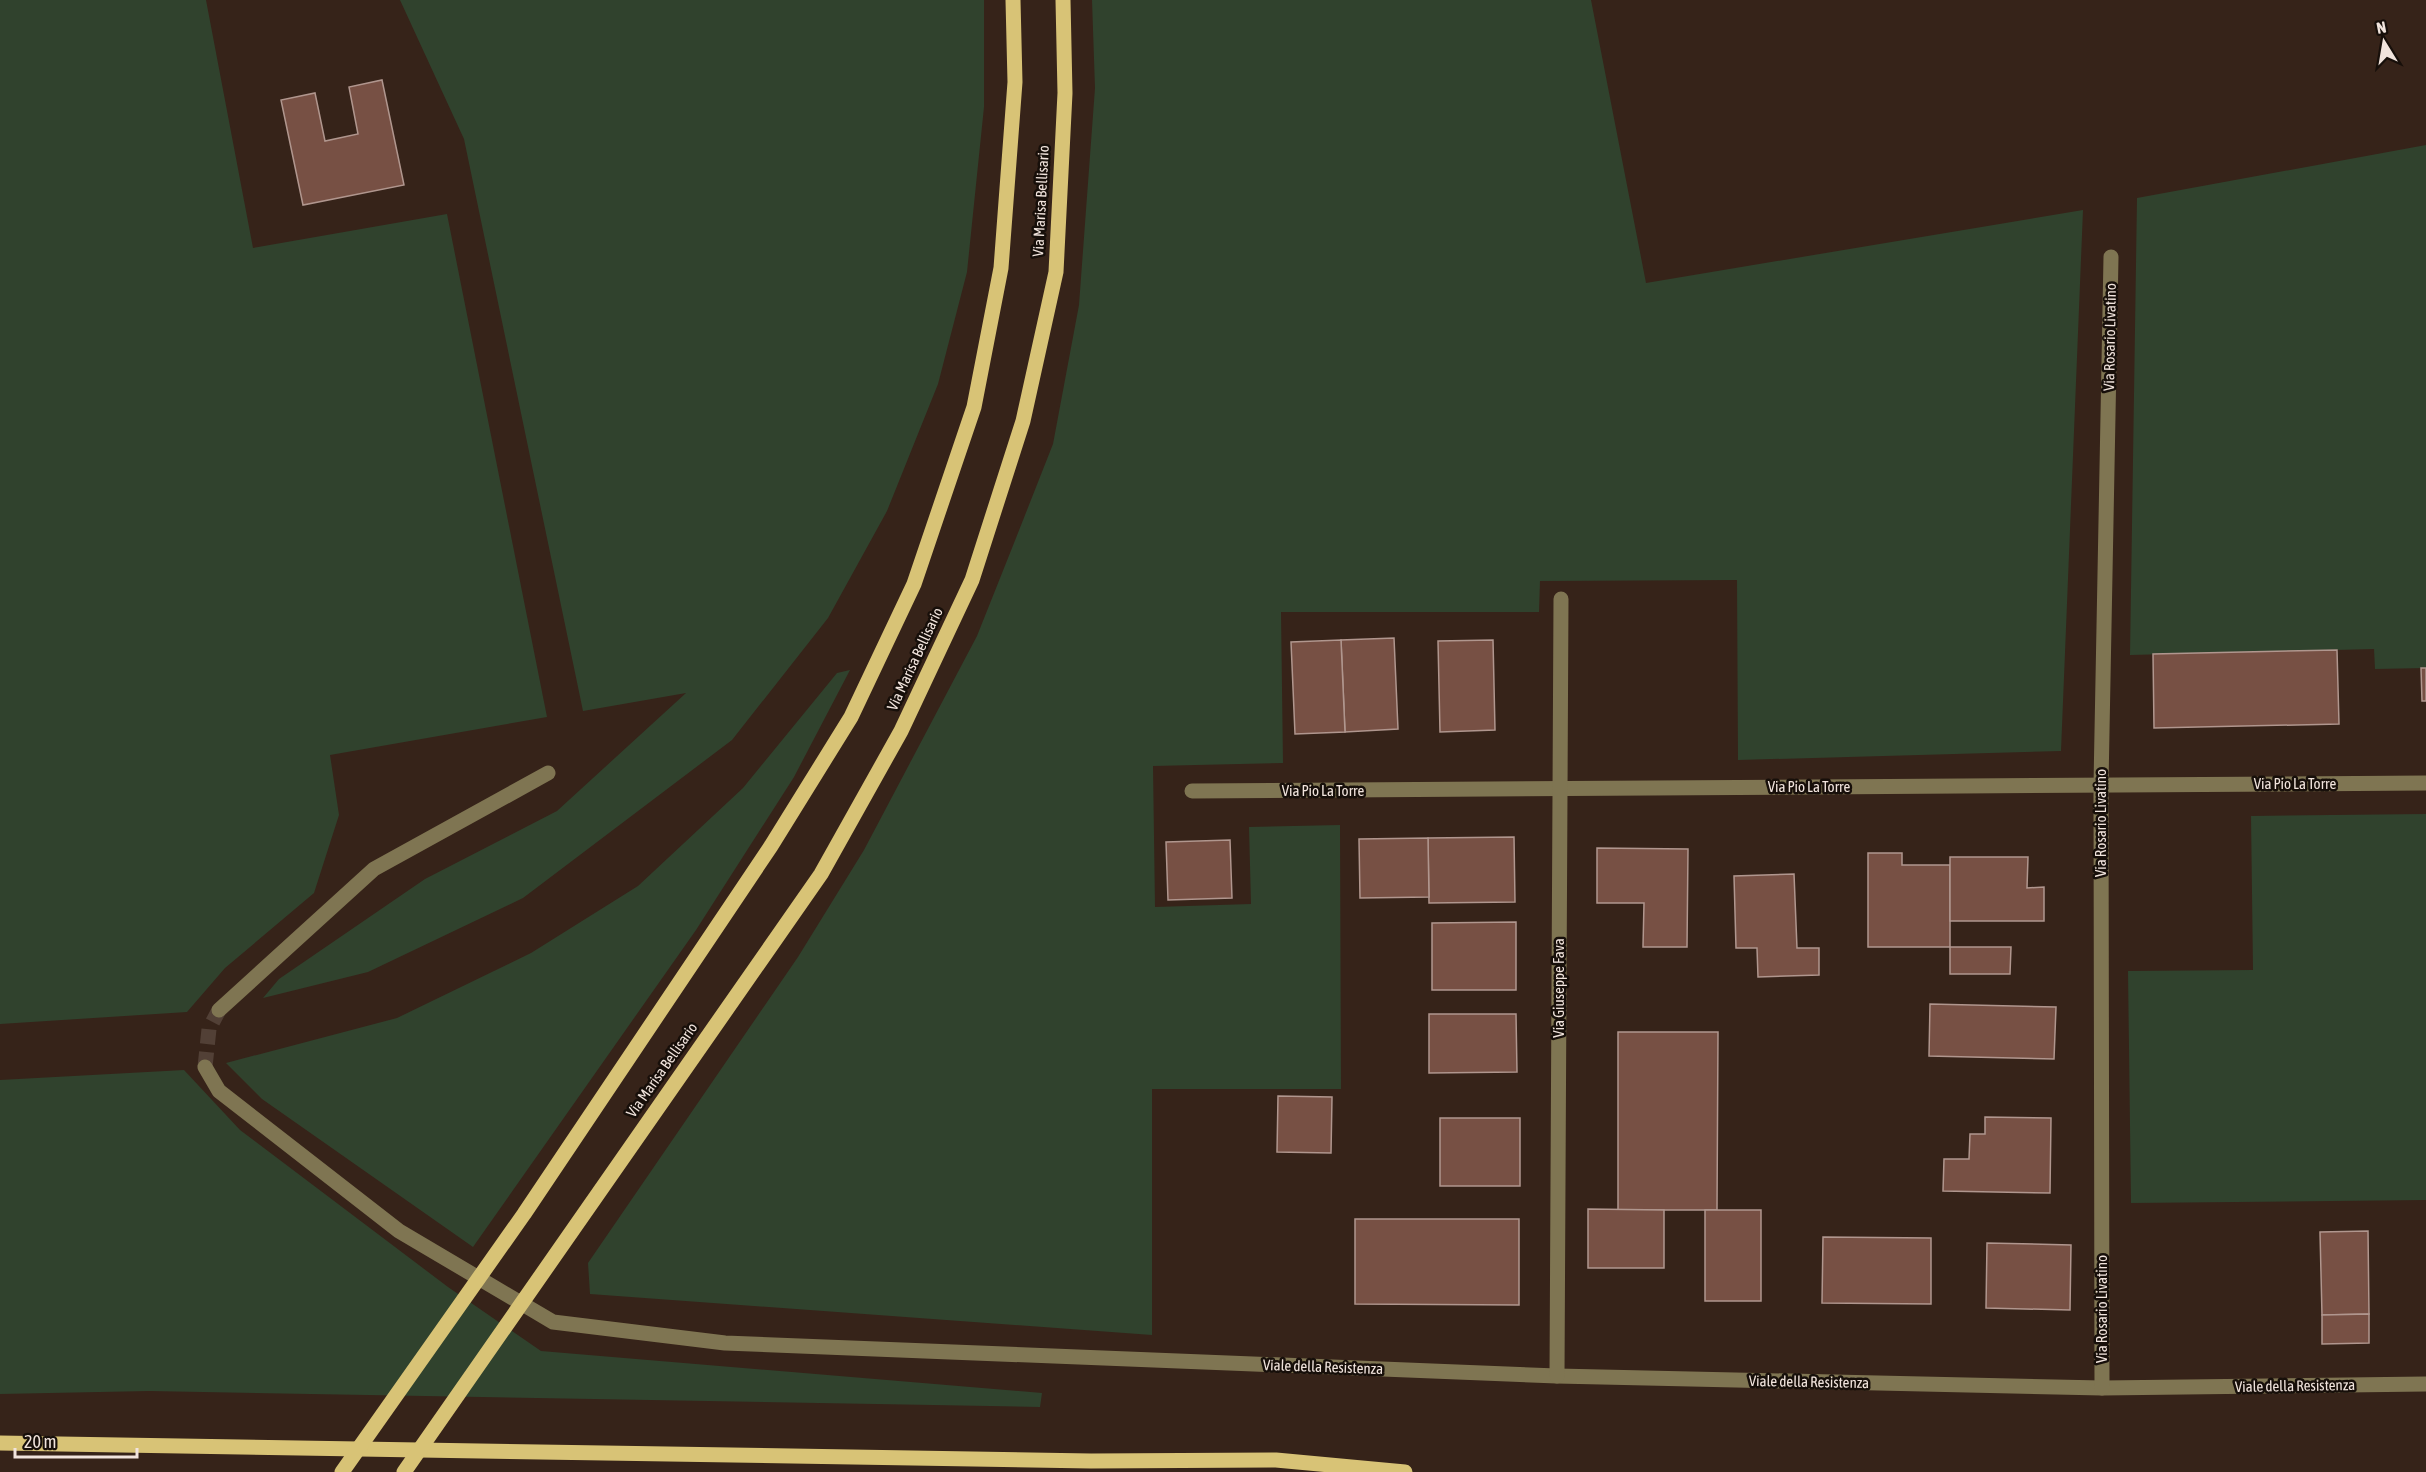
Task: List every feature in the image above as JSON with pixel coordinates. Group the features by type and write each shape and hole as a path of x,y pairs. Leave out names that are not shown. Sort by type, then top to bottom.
{"main road":[{"path":"342,1472 524,1214 789,816 851,717 914,584 974,407 1000,268 1015,82 1013,0"},
{"name":"Via Marisa Bellisario","path":"404,1472 821,874 901,731 972,580 1023,421 1056,272 1065,93 1064,0"},
{"path":"0,1443 1091,1461 1276,1460 1405,1472"}],"street":[{"name":"Via Rosario Livatino","path":"2102,1388 2101,785 2111,257"},
{"name":"Via Giuseppe Fava","path":"1557,1376 1561,599"},
{"path":"219,1010 375,869 548,773"},
{"name":"Via Pio La Torre","path":"1192,791 2426,783"},
{"name":"Viale della Resistenza","path":"206,1067 219,1091 399,1231 553,1322 724,1343 1557,1376 2102,1388 2426,1384"}],"green space":[{"path":"0,0 206,0 253,248 447,214 547,717 330,755 339,815 314,893 225,968 187,1012 0,1024"},
{"path":"400,0 984,0 984,107 967,272 938,384 887,511 828,618 732,740 523,898 368,972 263,998 279,979 425,879 557,811 686,693 583,711 464,139"},
{"path":"1092,0 1591,0 1646,283 2083,210 2061,751 1738,760 1737,580 1540,581 1539,612 1281,612 1283,763 1153,766 1155,907 1251,904 1249,827 1340,825 1341,1089 1152,1089 1152,1335 590,1294 588,1263 798,957 864,850 977,636 1053,444 1079,305 1095,88"},
{"path":"2426,145 2426,668 2375,669 2374,649 2130,655 2137,198"},
{"path":"850,670 794,777 696,930 473,1247 262,1099 226,1063 397,1018 531,953 638,886 743,788 837,673"},
{"path":"2426,814 2426,1200 2131,1203 2128,971 2253,970 2251,816"},
{"path":"184,1070 240,1130 448,1287 541,1351 1042,1393 1040,1407 149,1391 0,1394 0,1080"}],"building":[{"path":"382,80 404,185 303,205 281,100 315,93 325,141 358,134 349,87"},
{"path":"1394,638 1398,729 1345,732 1341,640"},
{"path":"1341,640 1345,732 1295,734 1291,642"},
{"path":"1493,640 1495,730 1440,732 1438,641"},
{"path":"2337,650 2339,724 2154,728 2153,654"},
{"path":"2421,668 2426,668 2426,701 2422,701"},
{"path":"1514,837 1515,902 1429,903 1428,838"},
{"path":"1428,838 1429,897 1360,898 1359,839"},
{"path":"1230,840 1232,898 1168,900 1166,842"},
{"path":"1597,848 1688,849 1687,947 1643,947 1644,903 1597,903"},
{"path":"1868,853 1902,853 1902,865 1950,865 1950,947 1868,947"},
{"path":"1950,857 2028,857 2027,888 2044,887 2044,921 1950,921"},
{"path":"1794,874 1797,948 1819,948 1819,975 1758,977 1757,948 1736,948 1734,876"},
{"path":"1516,922 1516,990 1432,990 1432,923"},
{"path":"1950,947 2011,947 2010,974 1950,974"},
{"path":"1930,1004 2056,1007 2054,1059 1929,1056"},
{"path":"1429,1014 1516,1014 1517,1072 1429,1073"},
{"path":"1618,1032 1718,1032 1717,1210 1618,1210"},
{"path":"1278,1096 1332,1097 1331,1153 1277,1152"},
{"path":"1985,1117 2051,1118 2050,1193 1943,1191 1944,1159 1969,1159 1970,1134 1985,1134"},
{"path":"1440,1118 1520,1118 1520,1186 1440,1186"},
{"path":"1588,1209 1664,1210 1664,1268 1588,1268"},
{"path":"1705,1210 1761,1210 1761,1301 1705,1301"},
{"path":"1355,1219 1519,1219 1519,1305 1355,1304"},
{"path":"2368,1231 2369,1314 2322,1315 2320,1232"},
{"path":"1823,1237 1931,1238 1931,1304 1822,1303"},
{"path":"1987,1243 2071,1245 2070,1310 1986,1308"},
{"path":"2369,1314 2369,1343 2322,1344 2322,1315"}],"tunnel":[{"path":"205,1067 209,1029 219,1010"}]}
